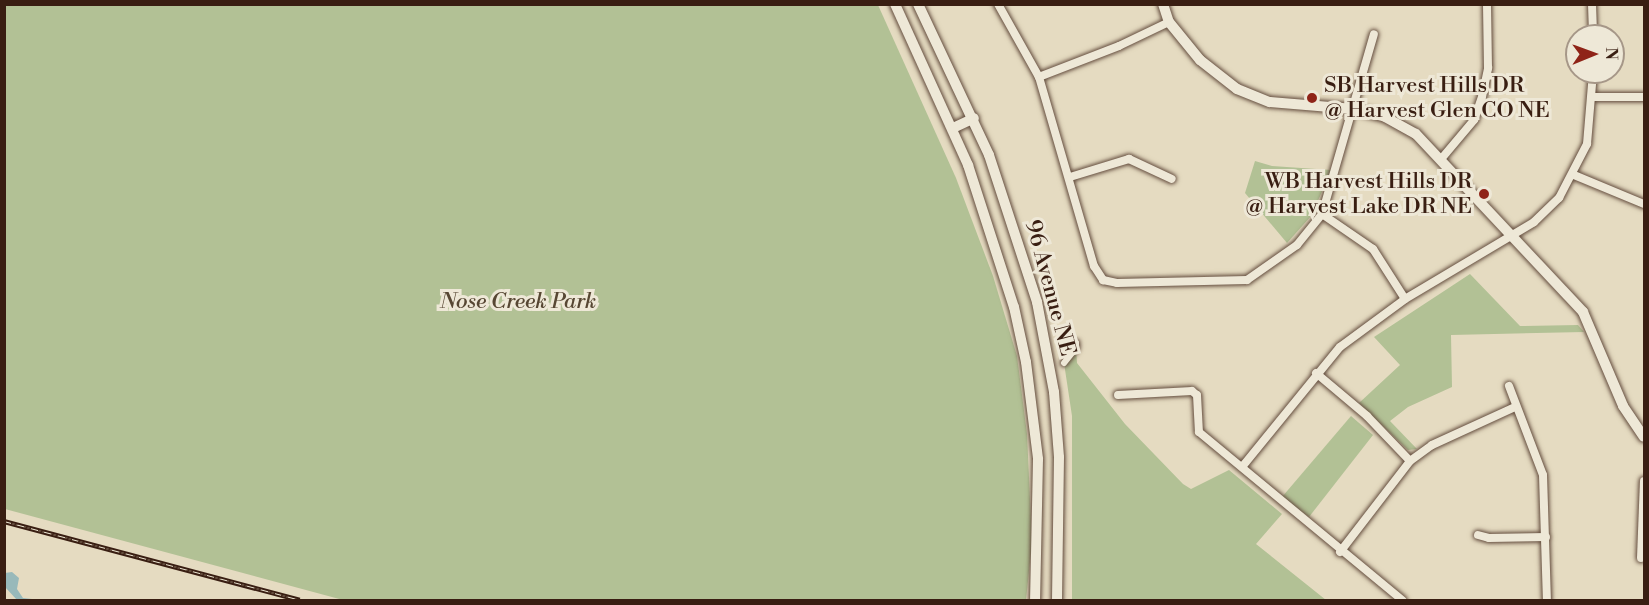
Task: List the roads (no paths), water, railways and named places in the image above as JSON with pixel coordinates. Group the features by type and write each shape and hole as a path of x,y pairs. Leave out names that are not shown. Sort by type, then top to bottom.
{"main road":[{"name":"96 Avenue NE","path":"895,4 954,128 993,236 1026,362 1040,495 1035,600"},
{"name":"96 Avenue NE","path":"918,4 974,118 1016,231 1049,354 1060,469 1057,600"},
{"path":"1163,4 1169,22 1200,60 1237,89 1270,102 1354,108 1400,124 1442,158 1583,312 1623,406 1644,437"},
{"path":"954,128 974,118"}],"street":[{"path":"998,4 1039,77 1070,177 1094,266 1103,280 1117,283 1247,280 1297,245 1322,214 1374,34"},
{"path":"1442,158 1473,120 1482,97 1488,68 1487,4"},
{"path":"1592,4 1593,24"},
{"path":"1039,77 1119,46 1169,22"},
{"path":"1242,467 1316,373 1340,347 1405,299 1511,232 1534,222 1559,198 1574,175 1587,144 1594,98 1593,84"},
{"path":"1594,98 1644,97"},
{"path":"1070,177 1129,159 1172,179"},
{"path":"1574,175 1644,204"},
{"path":"1322,214 1373,249 1405,299"},
{"path":"1064,363 1076,348 1076,343 1067,343 1067,339"},
{"path":"1316,373 1367,416 1410,461"},
{"path":"1509,386 1515,407 1543,475 1547,600"},
{"path":"1118,395 1192,391 1197,395 1199,432 1340,552 1402,600"},
{"path":"1340,552 1410,461 1432,445 1515,407"},
{"path":"1641,558 1644,481"},
{"path":"1478,535 1489,538 1546,537"}],"water":[{"path":"12,572 19,578 17,589 23,598 41,600 17,600 5,587 5,573"}],"railway":[{"path":"4,521 300,600"}],"place":[{"name":"SB Harvest Hills DR @ Harvest Glen CO NE","path":"1312,98"},
{"name":"WB Harvest Hills DR @ Harvest Lake DR NE","path":"1484,194"}],"park label":[{"name":"Nose Creek Park","path":"518,302"}]}
